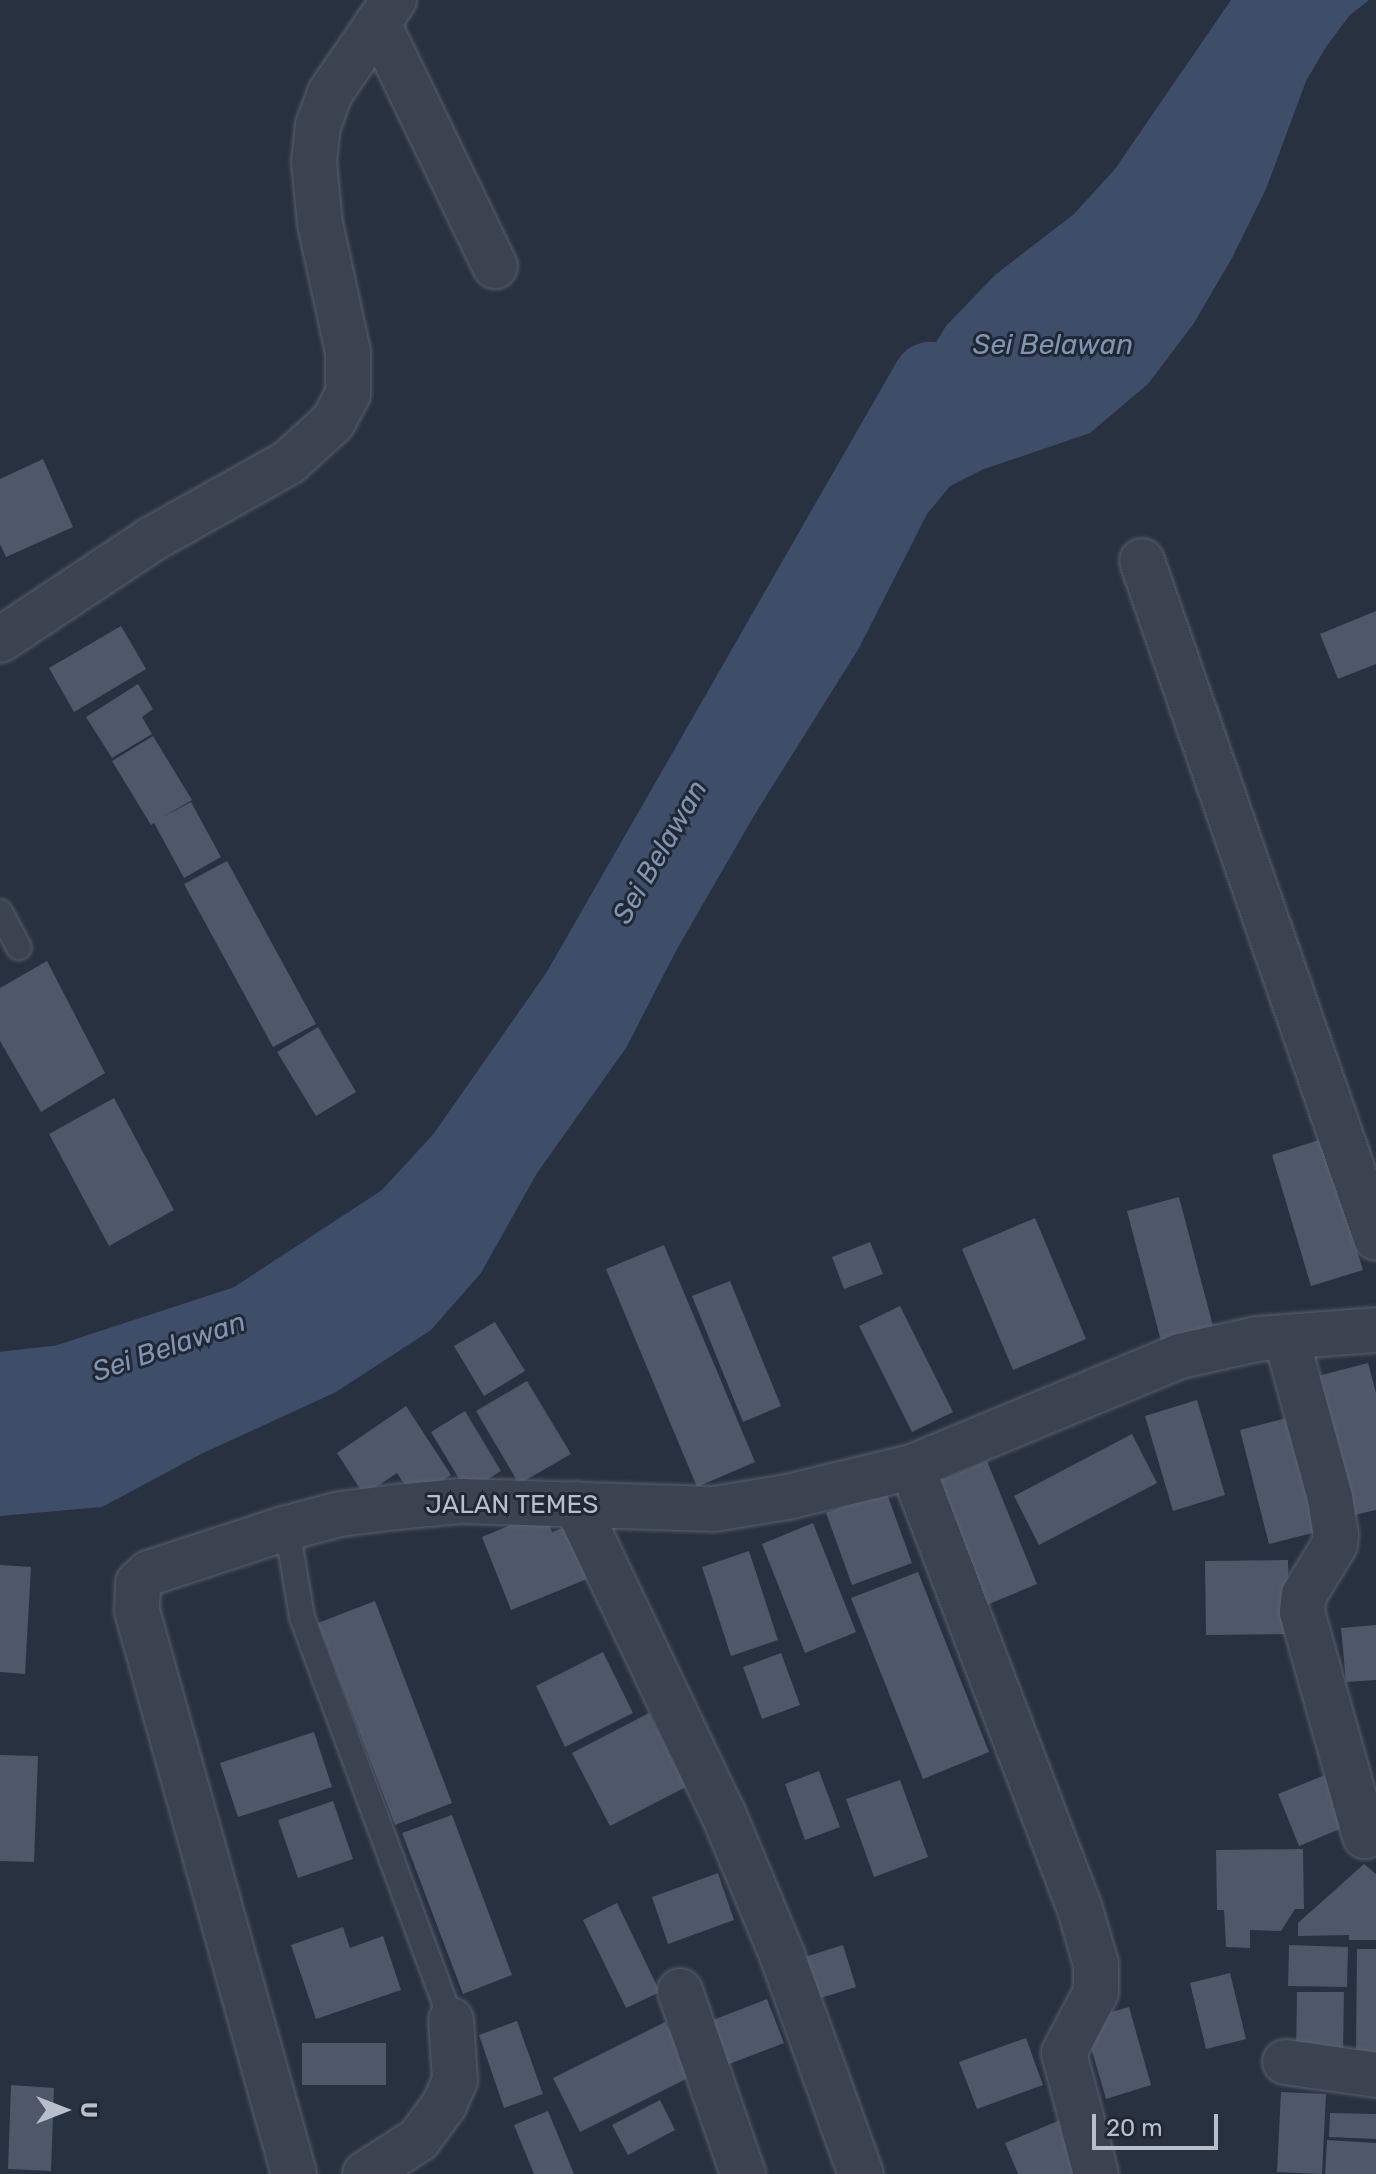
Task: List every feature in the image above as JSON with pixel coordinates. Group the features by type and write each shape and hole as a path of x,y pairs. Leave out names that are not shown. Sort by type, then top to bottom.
{"street":[{"path":"386,11 495,266"},
{"path":"0,640 152,539 289,462 333,422 348,394 348,352 320,224 314,162 318,126 330,93 386,11"},
{"path":"1142,561 1376,1238"},
{"name":"JALAN TEMES","path":"294,2174 137,1611 135,1593 138,1583 149,1573 340,1514 461,1501 714,1509 787,1497 912,1467 1180,1356 1257,1339 1376,1330"},
{"path":"1286,1337 1332,1507 1336,1534 1335,1544 1304,1595 1302,1612 1365,1836"},
{"path":"912,1467 1079,1906 1096,1964 1096,1992 1064,2053 1096,2174"},
{"path":"576,1504 723,1813 782,1955 861,2174"},
{"path":"680,1991 743,2174"},
{"path":"365,2174 419,2139 444,2105 455,2080 451,2020"},
{"path":"1285,2062 1376,2075"}],"lane":[{"path":"0,912 19,947"},
{"path":"287,1528 302,1617 451,2020"}],"water":[{"name":"Sei Belawan","path":"1231,0 1369,0 1349,16 1306,81 1266,189 1232,258 1194,323 1148,384 1090,433 984,469 950,486 927,514 859,648 755,814 677,949 626,1048 537,1173 481,1273 431,1330 336,1392 201,1454 102,1507 0,1516 0,1399 93,1380 203,1350 339,1280 434,1218 461,1190 525,1107 642,908 703,813 757,711 802,588 867,497 927,357 946,326 995,275 1074,214 1115,169"}],"building":[{"path":"43,459 73,527 6,557 0,544 0,479"},
{"path":"1376,611 1376,664 1338,679 1320,634"},
{"path":"121,626 146,669 74,712 49,668"},
{"path":"138,684 153,709 142,717 152,734 112,758 86,717"},
{"path":"153,736 192,800 161,818 191,802 221,857 184,878 154,823 151,825 112,761"},
{"path":"227,861 316,1024 273,1047 184,884"},
{"path":"47,961 105,1073 41,1112 0,1041 0,988"},
{"path":"318,1027 356,1092 316,1116 277,1052"},
{"path":"114,1098 174,1210 109,1246 49,1134"},
{"path":"1322,1139 1363,1270 1311,1286 1272,1155"},
{"path":"1179,1197 1213,1326 1161,1341 1127,1211"},
{"path":"1035,1218 1086,1339 1013,1370 962,1249"},
{"path":"870,1242 883,1274 844,1289 832,1257"},
{"path":"664,1245 755,1462 697,1487 606,1269"},
{"path":"730,1281 781,1406 743,1422 692,1296"},
{"path":"900,1306 953,1412 912,1432 859,1326"},
{"path":"495,1322 525,1371 484,1396 454,1346"},
{"path":"1368,1363 1376,1393 1376,1510 1341,1518 1306,1379"},
{"path":"527,1381 571,1454 519,1484 476,1411"},
{"path":"1197,1400 1225,1495 1173,1511 1145,1416"},
{"path":"406,1406 451,1475 414,1499 397,1473 364,1495 337,1453"},
{"path":"465,1411 501,1471 467,1492 431,1432"},
{"path":"1295,1416 1324,1530 1269,1544 1240,1430"},
{"path":"1132,1434 1157,1483 1039,1545 1014,1496"},
{"path":"987,1461 1037,1584 977,1609 927,1486"},
{"path":"886,1491 912,1563 852,1585 826,1513"},
{"path":"544,1511 552,1532 566,1527 587,1579 511,1610 482,1537"},
{"path":"813,1523 856,1632 805,1653 762,1544"},
{"path":"749,1551 778,1640 731,1656 702,1567"},
{"path":"1288,1560 1290,1634 1206,1635 1205,1561"},
{"path":"0,1565 31,1567 25,1674 0,1672"},
{"path":"918,1572 989,1752 923,1779 851,1598"},
{"path":"375,1601 452,1803 395,1825 318,1623"},
{"path":"1376,1625 1376,1680 1346,1682 1341,1628"},
{"path":"603,1652 633,1713 565,1747 536,1686"},
{"path":"781,1653 800,1705 762,1719 743,1667"},
{"path":"649,1713 686,1787 610,1826 572,1753"},
{"path":"314,1732 332,1787 238,1817 220,1763"},
{"path":"0,1755 38,1756 34,1862 0,1861"},
{"path":"819,1771 840,1827 805,1840 785,1784"},
{"path":"1330,1773 1352,1824 1299,1846 1278,1794"},
{"path":"900,1780 928,1857 874,1877 846,1799"},
{"path":"333,1801 353,1859 298,1878 278,1820"},
{"path":"452,1815 512,1975 463,1994 402,1833"},
{"path":"1303,1849 1304,1909 1295,1909 1281,1931 1250,1930 1250,1948 1226,1947 1224,1910 1217,1910 1216,1850"},
{"path":"1364,1864 1376,1874 1376,1940 1349,1940 1349,1935 1298,1936 1298,1923"},
{"path":"718,1873 734,1920 668,1944 652,1897"},
{"path":"617,1903 660,1992 626,2008 583,1920"},
{"path":"343,1927 350,1948 383,1936 401,1990 316,2019 291,1945"},
{"path":"843,1945 856,1987 808,2002 795,1960"},
{"path":"1289,1945 1348,1947 1347,1987 1288,1986"},
{"path":"1357,1949 1376,1949 1376,2053 1356,2053"},
{"path":"1230,1973 1246,2039 1206,2049 1190,1983"},
{"path":"1297,1992 1344,1992 1343,2054 1296,2054"},
{"path":"767,1999 784,2043 716,2069 700,2025"},
{"path":"1129,2007 1151,2085 1106,2099 1083,2020"},
{"path":"517,2021 543,2094 504,2108 479,2035"},
{"path":"665,2022 692,2076 580,2132 553,2078"},
{"path":"1026,2038 1043,2085 977,2109 959,2062"},
{"path":"302,2043 386,2043 386,2085 302,2085"},
{"path":"11,2085 54,2088 51,2171 8,2169"},
{"path":"1281,2092 1326,2094 1322,2174 1277,2172"},
{"path":"660,2100 675,2130 628,2155 612,2125"},
{"path":"548,2111 574,2174 534,2174 514,2125"},
{"path":"1330,2113 1376,2114 1376,2139 1329,2137"},
{"path":"1065,2118 1088,2174 1018,2174 1005,2143"},
{"path":"1327,2140 1376,2143 1376,2174 1325,2174"}],"waterway":[{"name":"Sei Belawan","path":"0,1390 63,1383 250,1322 406,1220 463,1158 578,994 930,380"}]}
